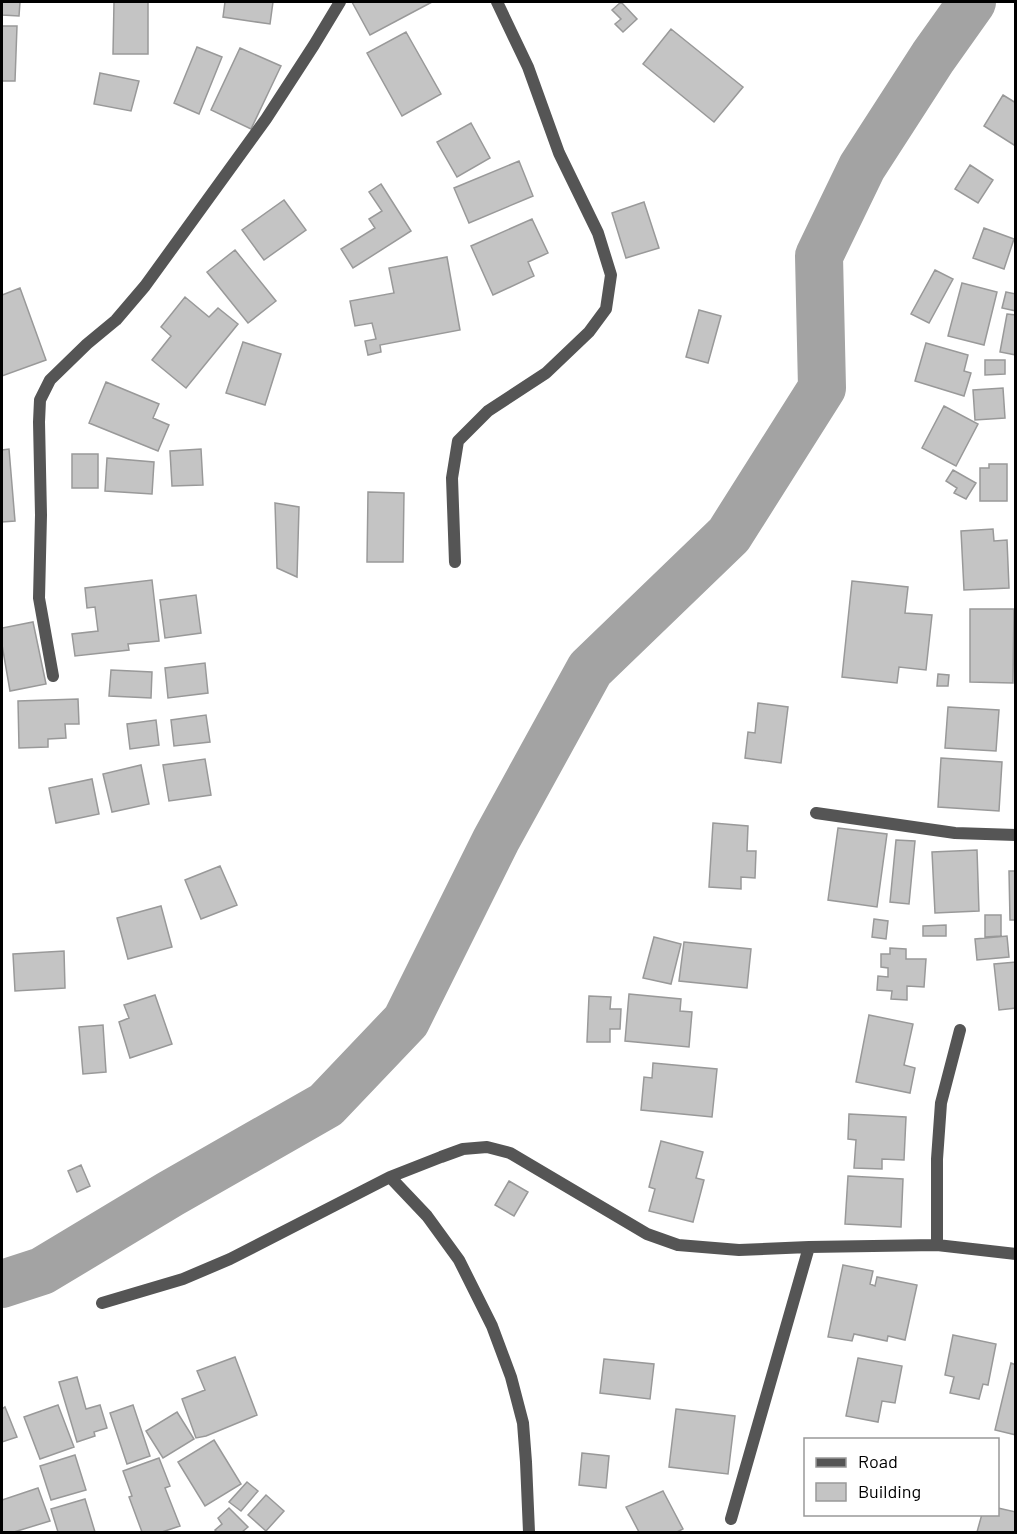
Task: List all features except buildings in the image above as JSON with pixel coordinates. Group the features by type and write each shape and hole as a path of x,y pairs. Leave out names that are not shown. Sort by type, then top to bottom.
{"street":[{"path":"53,676 39,598 40,400 50,380 116,320 145,286 266,119 340,2"},
{"path":"455,562 452,478 458,441 488,411 546,373 589,332 606,309 610,275 598,233 559,153 528,67 497,2"},
{"path":"816,813 955,833 1016,835"},
{"path":"938,1245 937,1159 941,1103 960,1030"},
{"path":"102,1303 183,1279 230,1259 390,1177 463,1149 487,1147 510,1153 647,1234 678,1245 739,1250 938,1245 1016,1254"},
{"path":"390,1177 428,1216 459,1260 492,1326 511,1377 523,1423 529,1533"},
{"path":"731,1519 809,1247"}],"waterway":[{"path":"2,1284 42,1271 170,1194 326,1105 406,1021 496,840 590,669 729,535 822,388 819,256 862,167 933,57 972,2"}]}
